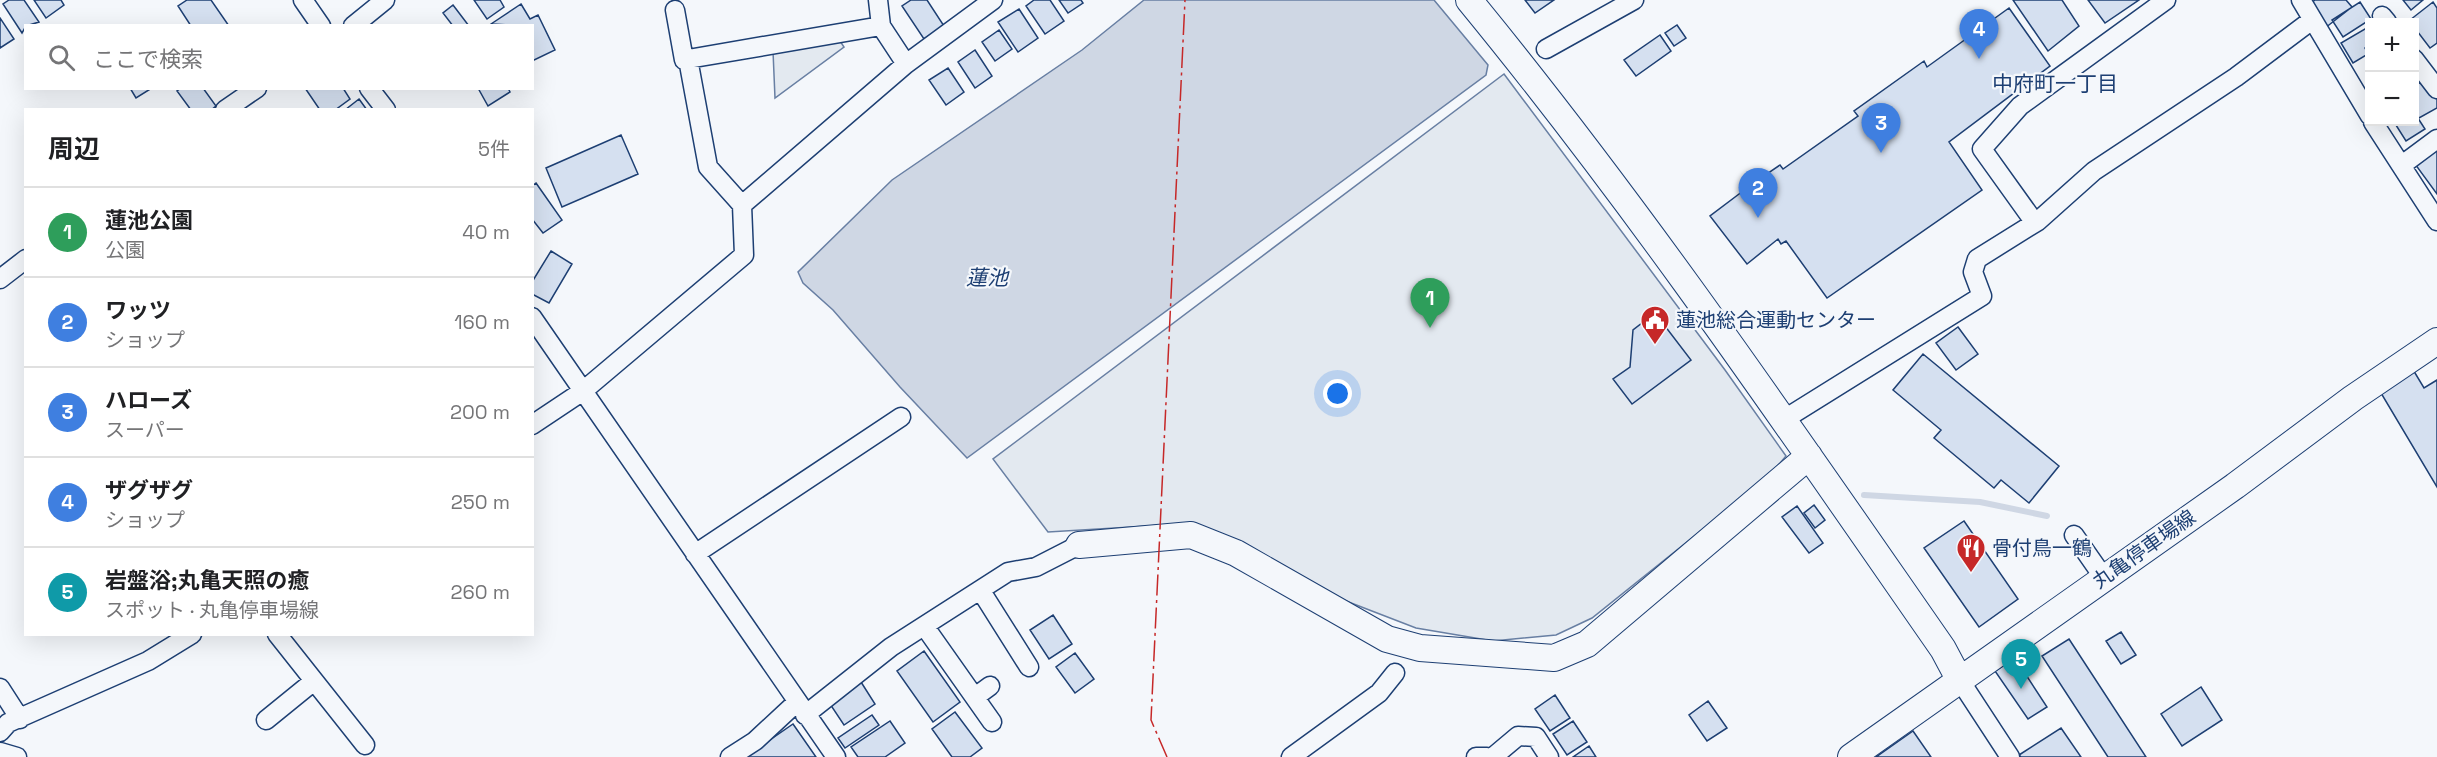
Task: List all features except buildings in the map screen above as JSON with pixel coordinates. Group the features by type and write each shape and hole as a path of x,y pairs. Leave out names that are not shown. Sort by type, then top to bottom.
{"street":[{"path":"303,0 320,24"},
{"path":"355,24 385,0"},
{"path":"878,0 881,26 906,64"},
{"path":"742,205 906,64 993,0"},
{"path":"1469,0 1551,101 1809,456 1943,649 1959,679 2010,757"},
{"path":"1546,49 1634,0"},
{"path":"2035,223 1982,149 2020,106 2166,0"},
{"path":"2301,0 2365,108"},
{"path":"675,10 684,60 881,26"},
{"path":"1783,420 1982,296 1973,272 1977,259 2035,223 2094,171 2236,77 2312,20"},
{"path":"534,424 583,390 744,255 742,205 708,167 688,59"},
{"path":"2419,64 2437,89"},
{"path":"228,108 254,90"},
{"path":"371,90 384,108"},
{"path":"2376,126 2437,221"},
{"path":"2402,165 2437,139"},
{"path":"0,279 24,261"},
{"path":"534,320 836,757"},
{"name":"丸亀停車場線","path":"1851,757 2235,486 2353,398 2437,341"},
{"path":"695,555 901,417"},
{"path":"730,757 891,647 1008,572 1036,567 1079,545 1191,535 1236,553 1387,639 1420,648 1554,658 1587,644 1809,456"},
{"path":"2074,535 2104,578"},
{"path":"981,591 1029,667"},
{"path":"925,627 992,722"},
{"path":"0,732 8,723 148,661 189,636"},
{"path":"279,636 365,745"},
{"path":"1291,757 1379,693 1395,673"},
{"path":"266,720 314,681"},
{"path":"975,697 990,686"},
{"path":"0,688 20,719"},
{"path":"1493,757 1518,736 1536,738 1549,757"},
{"path":"1476,757 1487,757"}],"shaded area":[{"path":"840,41 844,47 775,98 773,51"},
{"path":"1504,74 1725,370 1786,456 1768,477 1592,618 1556,635 1493,641 1416,628 1346,601 1251,547 1181,524 1048,532 993,459"}],"water":[{"name":"蓮池","path":"1144,0 1434,0 1488,65 1486,75 967,458 900,387 833,310 803,283 798,272 892,180 1082,50"}],"waterway":[{"path":"1864,495 1980,502 2047,516"}],"power":[{"path":"1167,757 1151,720 1185,0"}],"place":[{"name":"ザグザグ","path":"1979,59"},
{"name":"ハローズ","path":"1881,153"},
{"name":"ワッツ","path":"1758,218"},
{"name":"蓮池公園","path":"1430,328"},
{"name":"蓮池総合運動センター","path":"1655,346"},
{"name":"骨付鳥一鶴","path":"1971,574"},
{"name":"岩盤浴;丸亀天照の癒","path":"2021,689"}],"district":[{"name":"中府町一丁目","path":"2055,83"}]}
